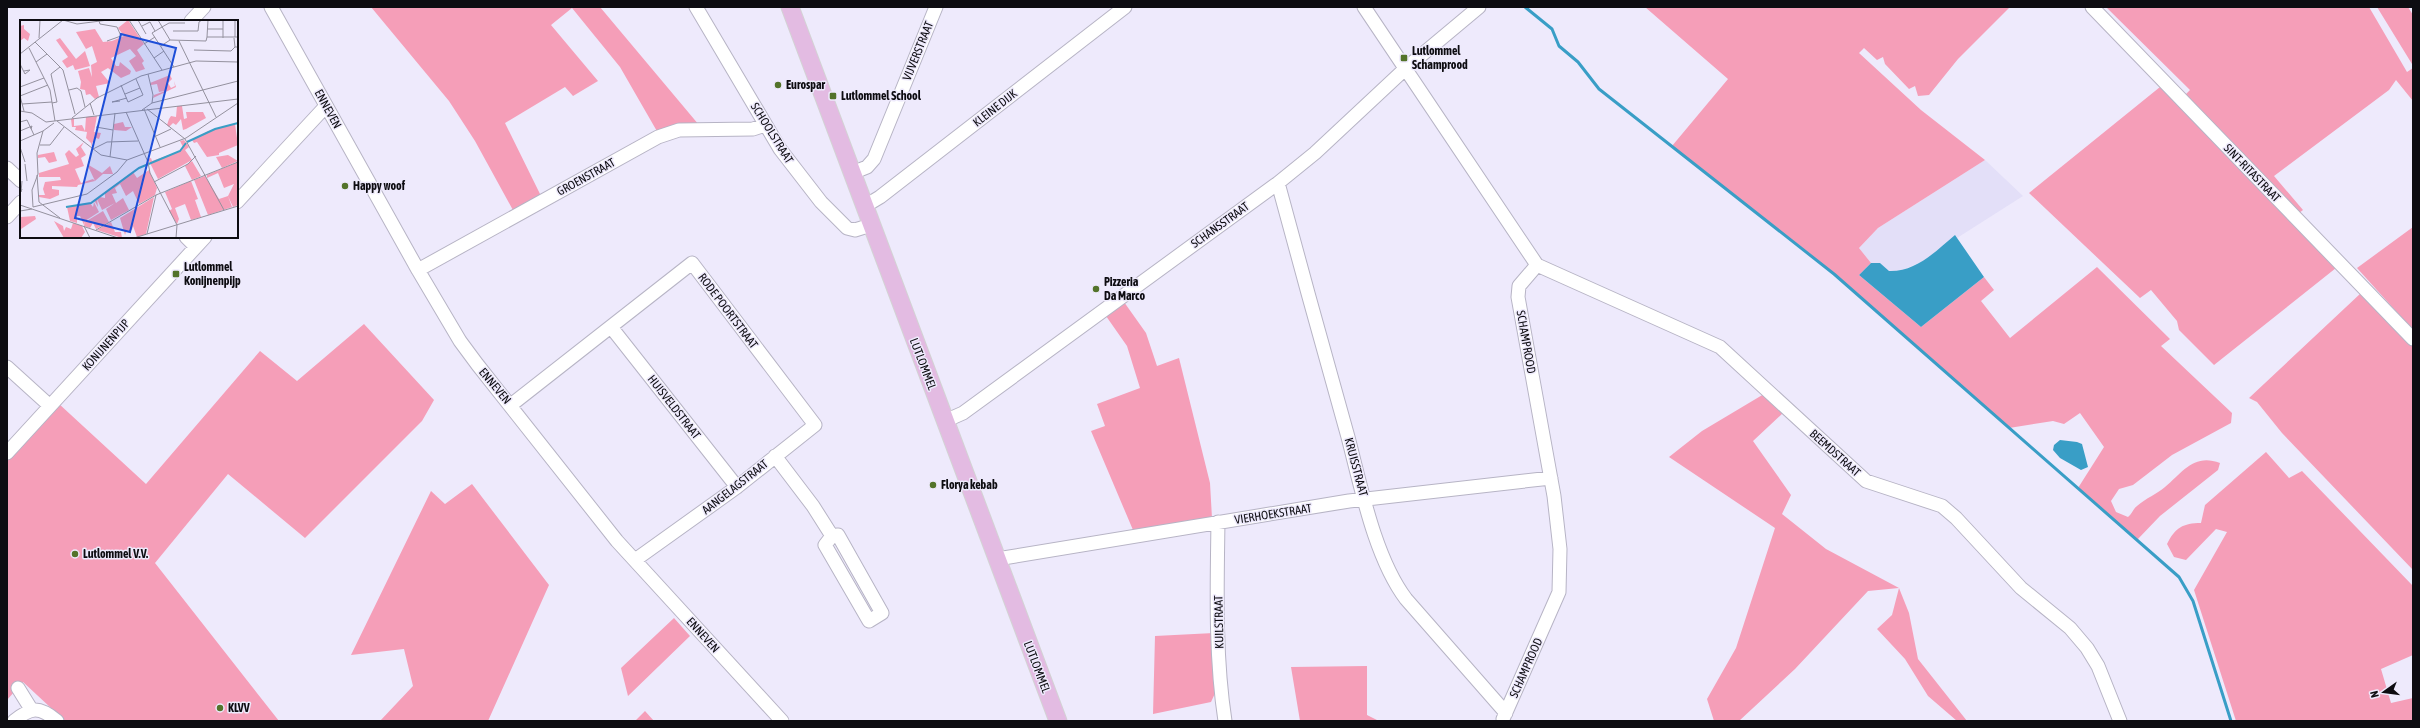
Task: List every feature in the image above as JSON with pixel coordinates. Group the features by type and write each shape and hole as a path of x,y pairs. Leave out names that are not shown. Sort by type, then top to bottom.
{"main road":[{"name":"LUTLOMMEL","path":"790,7 1058,721"}],"street":[{"path":"192,20 204,7"},
{"name":"ENNEVEN","path":"271,7 418,270 460,341 576,491 635,560 782,721"},
{"name":"SCHOOLSTRAAT","path":"696,7 786,159 841,224 855,230 871,225"},
{"name":"VIJVERSTRAAT","path":"852,173 867,167 874,159 936,7"},
{"name":"KLEINE DIJK","path":"864,206 886,192 1125,7"},
{"path":"1364,7 1537,265"},
{"name":"SCHANSSTRAAT","path":"945,421 963,413 1278,183 1315,153 1406,68 1479,7"},
{"name":"SINT-RITASTRAAT","path":"2092,7 2413,338"},
{"path":"238,201 326,106"},
{"name":"GROENSTRAAT","path":"418,270 658,137 679,130 753,129 765,125"},
{"path":"7,168 20,180"},
{"name":"KRUISSTRAAT","path":"1278,183 1365,500 1395,585 1504,717"},
{"path":"7,217 20,203"},
{"path":"189,238 201,242"},
{"name":"KONIJNENPIJP","path":"7,453 201,242"},
{"name":"RODE POORTSTRAAT","path":"511,405 692,263 815,425 775,456"},
{"name":"SCHAMPROOD","path":"1504,717 1559,592 1561,574 1560,549 1551,478 1518,297 1519,286 1537,265"},
{"name":"BEEMDSTRAAT","path":"1537,265 1720,346 1866,481 1942,506 1956,518 2021,588 2070,628 2087,648 2098,666 2120,721"},
{"name":"HUISVELDSTRAAT","path":"611,326 737,487"},
{"path":"7,367 50,406"},
{"name":"AANGELAGSTRAAT","path":"635,560 737,487 775,456 832,536"},
{"name":"VIERHOEKSTRAAT","path":"997,558 1365,500 1551,478"},
{"name":"KUILSTRAAT","path":"1218,522 1218,637 1225,721"},
{"name":"AANGELAGSTRAAT","path":"838,535 882,613 869,621 824,545 832,536 838,535"},
{"path":"18,688 30,709 48,714 57,721"},
{"path":"14,721 30,709"}],"shaded area":[{"path":"371,7 600,7 699,125 658,133 620,67 572,8 551,25 598,81 573,96 565,87 505,123 541,196 514,212 475,141 449,101"},
{"path":"1645,7 2010,7 1958,59 1929,95 1918,96 1915,86 1909,89 1885,64 1883,57 1877,60 1864,48 1859,53 1921,110 1985,160 1878,228 1859,248 1871,263 1859,275 1921,327 1984,277 1994,290 1981,301 2010,338 2097,267 2170,339 2161,346 2232,413 2231,423 2172,455 2133,485 2119,489 2111,501 2116,512 2128,517 2140,503 2162,489 2183,470 2196,462 2203,460 2220,463 2218,470 2160,516 2137,540 2078,488 2104,447 2080,413 2064,424 2053,421 2009,428 1834,275 1672,146 1728,79"},
{"path":"2106,7 2369,7 2407,72 2413,68 2413,101 2396,80 2389,90 2274,176 2303,210 2299,213 2185,95 2190,90"},
{"path":"2377,7 2408,7 2413,15 2412,64"},
{"path":"2160,87 2336,268 2214,365 2179,330 2177,321 2151,290 2140,298 2029,193"},
{"path":"1985,160 2023,196 1957,238 1956,236 1930,258 1898,272 1889,271 1880,263 1871,263 1859,248 1878,228"},
{"path":"2413,227 2413,330 2357,268"},
{"path":"2361,293 2413,347 2413,570 2282,433 2257,402 2249,398"},
{"path":"1124,302 1146,333 1157,366 1179,358 1210,483 1212,518 1133,530 1091,431 1105,426 1097,404 1140,388 1127,346 1106,316"},
{"path":"364,324 434,400 422,421 305,538 228,474 155,563 279,721 65,721 23,682 7,700 7,460 58,403 146,484 260,351 297,381"},
{"path":"1764,394 1783,413 1753,441 1791,495 1782,514 1826,549 1899,588 1868,591 1795,669 1739,721 1714,721 1707,699 1736,648 1775,528 1669,457 1702,431"},
{"path":"2266,452 2289,478 2302,471 2413,586 2413,655 2381,669 2391,703 2413,698 2413,721 2236,721 2194,590 2227,532 2216,529 2186,560 2174,557 2167,544 2173,534 2184,525 2201,523 2205,505"},
{"path":"472,484 549,585 488,721 380,721 413,686 404,649 351,655 431,491 445,504"},
{"path":"1899,588 1909,613 1918,659 1967,721 1957,721 1928,696 1905,659 1877,629 1892,615"},
{"path":"674,618 690,636 628,696 621,668"},
{"path":"1214,633 1217,689 1211,702 1153,714 1155,636"},
{"path":"1367,666 1367,715 1379,721 1300,721 1291,667"},
{"path":"645,711 654,721 635,721"}],"water":[{"path":"1955,235 1984,277 1921,327 1859,275 1871,263 1880,263 1889,271 1908,268 1933,254"},
{"path":"2060,440 2082,444 2088,467 2081,470 2060,458 2053,450 2054,445"}],"waterway":[{"path":"1525,7 1552,29 1559,46 1578,62 1599,89 1834,274 2179,577 2193,601 2231,721"}],"place":[{"name":"Lutlommel Schamprood","path":"1404,58"},
{"name":"Eurospar","path":"778,85"},
{"name":"Lutlommel School","path":"833,96"},
{"name":"Happy woof","path":"345,186"},
{"name":"Lutlommel Konijnenpijp","path":"176,274"},
{"name":"Pizzeria Da Marco","path":"1096,289"},
{"name":"Florya kebab","path":"933,485"},
{"name":"Lutlommel V.V.","path":"75,554"},
{"name":"KLVV","path":"220,708"}]}
